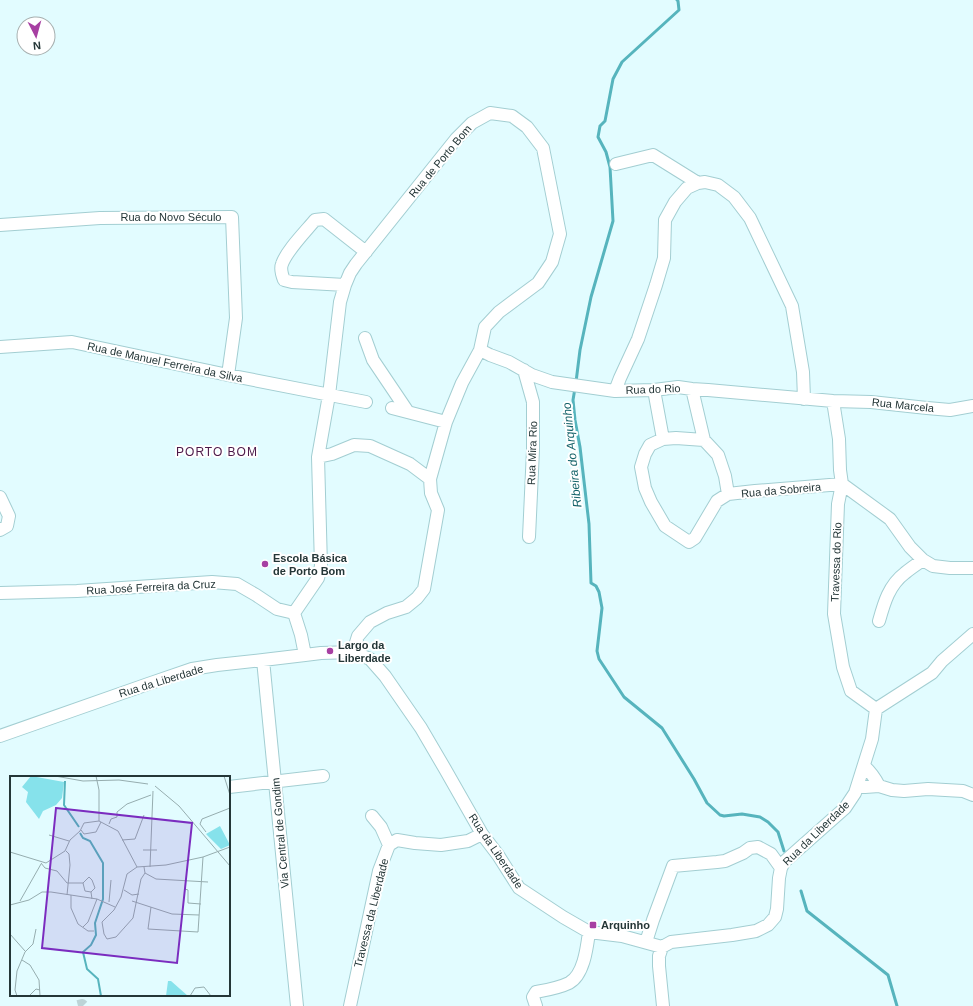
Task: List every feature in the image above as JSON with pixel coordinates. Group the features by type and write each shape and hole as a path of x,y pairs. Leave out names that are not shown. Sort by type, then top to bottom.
{"street":[{"name":"Rua de Porto Bom","path":"294,613 318,578 321,566 318,457 329,394 340,302 345,285 353,269 456,138 472,123 490,114 512,116 527,127 543,148 560,234 552,262 538,283 499,312 485,327 480,350 462,383 446,422 430,479 431,493 438,510 424,589 417,598 406,607 387,613 370,622 358,636 353,652"},
{"path":"616,164 653,155 698,183"},
{"path":"615,391 638,339 664,258 665,220 675,202 686,188 705,182 718,185 734,197 750,218 792,306 803,372 804,399"},
{"name":"Rua do Novo Século","path":"0,225 100,218 232,217 236,318 228,375"},
{"path":"345,285 292,282 284,280 282,275 282,265 290,250 315,220 324,220 366,252"},
{"path":"365,338 373,360 408,412"},
{"name":"Rua de Manuel Ferreira da Silva","path":"0,347 72,342 366,402"},
{"name":"Rua do Rio","path":"480,350 490,356 509,362 532,375 552,382 615,391 654,390 678,387 833,401"},
{"name":"Rua Mira Rio","path":"524,370 533,402 533,450 529,537"},
{"path":"692,389 704,440 676,438 662,439 650,445 645,454 641,467 646,488 651,502 665,526 689,542 695,538 717,501 728,494"},
{"path":"654,390 662,439"},
{"name":"Rua Marcela","path":"833,401 871,402 950,410 973,406"},
{"name":"Travessa do Rio","path":"833,401 839,439 842,484 838,504 834,614 843,667 851,691 876,709"},
{"path":"392,408 446,422"},
{"name":"Rua da Sobreira","path":"704,440 718,455 725,476 728,494 842,484"},
{"path":"318,457 332,454 354,445 370,446 410,464 430,479"},
{"path":"842,484 890,519 910,547 923,560 933,566 973,568"},
{"path":"0,497 8,516 7,526 0,530"},
{"path":"879,621 885,599 895,583 905,573 923,560"},
{"name":"Rua José Ferreira da Cruz","path":"0,593 77,591 212,582 236,584 277,609 294,613"},
{"path":"294,613 305,655"},
{"path":"876,709 932,673 942,661 973,634"},
{"name":"Rua da Liberdade","path":"0,736 192,669 321,653 353,652 370,659 389,682 421,728 482,834 498,855 519,888 589,932 622,936 662,947 672,942 756,931 768,925 775,917 781,868 784,862 845,808 855,793 872,739 876,709"},
{"name":"Via Central de Gondim","path":"263,660 297,1006"},
{"path":"864,766 879,786"},
{"path":"230,787 323,776"},
{"path":"858,786 879,786 892,790 904,791 928,789 963,791 973,795"},
{"path":"372,816 381,827 389,845"},
{"name":"Travessa da Liberdade","path":"350,1006 379,871 389,845 397,840 442,845 468,840 482,834"},
{"path":"646,942 652,920 673,866 725,861 743,853 750,848 758,848 771,854 781,868"},
{"path":"536,1006 533,997 536,992 550,990 570,982 580,972 587,951 589,932"},
{"path":"662,947 659,956 659,966 663,1006"}],"waterway":[{"name":"Ribeira do Arquinho","path":"576,382 580,350 591,297 613,221 610,167 606,152 598,137 600,126 605,121 613,79 622,62 679,10 677,0"},
{"name":"Ribeira do Arquinho","path":"575,388 573,400 589,524 591,583 596,586 599,592 602,608 597,651 599,659 624,697 662,728 694,779 707,803 720,815 742,814 760,817 768,822 778,832 784,851"},
{"name":"Ribeira do Arquinho","path":"801,891 807,911 888,975 897,1006"}],"tunnel":[{"path":"78,1006 83,1006"}],"place":[{"name":"Escola Básica de Porto Bom","path":"265,564"},
{"name":"Largo da Liberdade","path":"330,651"},
{"name":"Arquinho","path":"593,925"}],"district":[{"name":"PORTO BOM","path":"217,452"}]}
